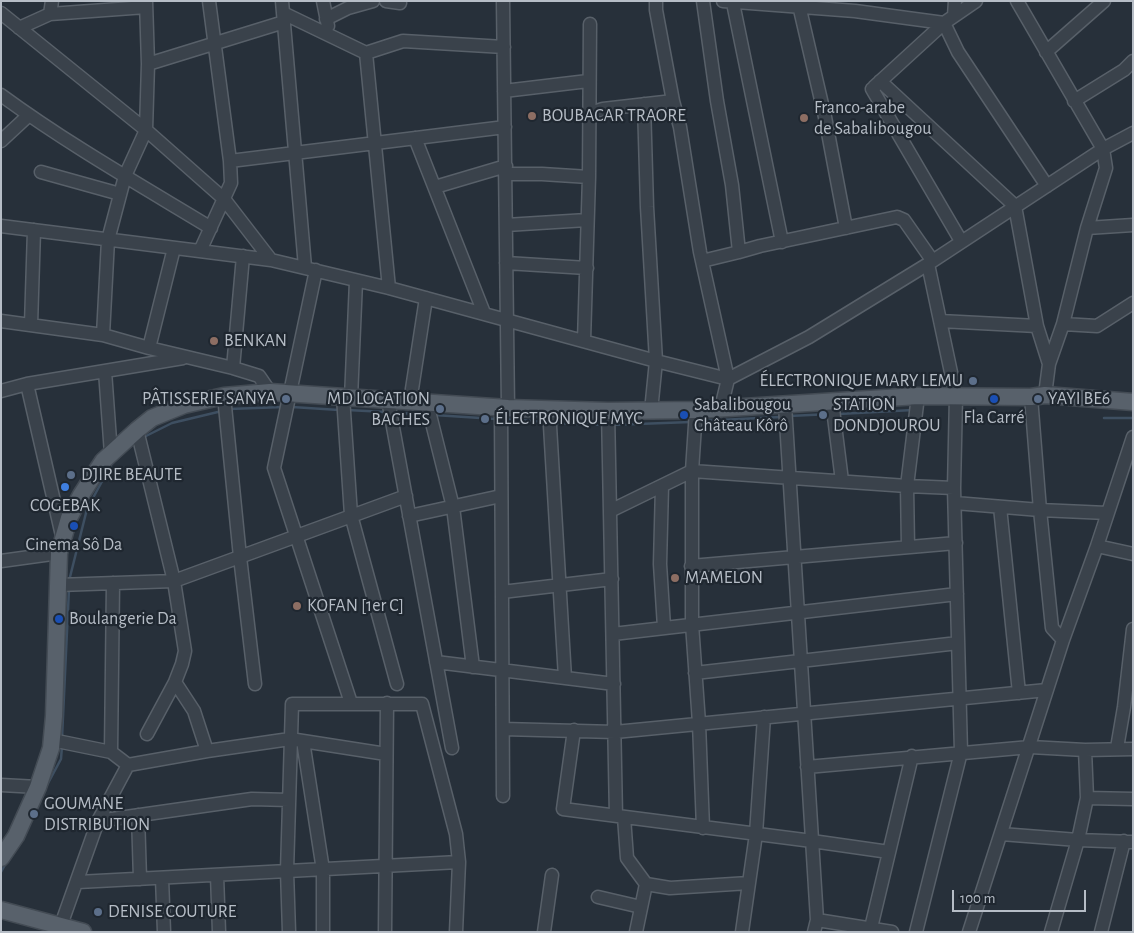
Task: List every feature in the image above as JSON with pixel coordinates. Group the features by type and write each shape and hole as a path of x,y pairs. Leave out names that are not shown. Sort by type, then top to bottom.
{"main road":[{"path":"1,858 8,836 38,787 51,748 58,584 61,547 69,518 103,461 152,418 184,404 224,396 270,392 504,408 608,411 696,410 918,396 1038,396 1133,402"},
{"path":"1,910 83,932"}],"street":[{"path":"50,14 52,1"},
{"path":"200,251 232,183 208,1"},
{"path":"323,1 330,36"},
{"path":"326,18 348,8 372,1"},
{"path":"386,1 400,3"},
{"path":"503,1 507,319 501,496 503,796"},
{"path":"656,1 656,10 673,101 680,127 702,261 728,378 721,408"},
{"path":"703,1 717,101 732,185 739,252"},
{"path":"955,1 949,20 958,52 1047,186"},
{"path":"873,87 949,20 976,1"},
{"path":"1017,1 1103,149 1106,168 1063,324 1038,396 1040,510 1052,628 1063,640"},
{"path":"1046,52 1104,1"},
{"path":"782,242 728,2 845,6 949,20"},
{"path":"19,28 50,14 146,4 148,64 146,130 125,176 108,240 103,335"},
{"path":"799,4 825,117 846,228"},
{"path":"148,64 214,43 283,12"},
{"path":"283,12 366,53 403,41 504,47"},
{"path":"283,12 295,153 311,269 290,394 274,468 351,703"},
{"path":"1,13 146,130 224,199 271,260"},
{"path":"584,341 590,177 588,81 590,24"},
{"path":"366,53 389,288"},
{"path":"1074,102 1124,70 1133,60"},
{"path":"504,91 588,81"},
{"path":"873,87 1015,206 1037,326 1049,364"},
{"path":"873,87 961,241"},
{"path":"1,95 125,176 211,228"},
{"path":"590,112 673,101"},
{"path":"644,104 647,207 656,361 651,411"},
{"path":"1,141 29,115"},
{"path":"230,161 505,127"},
{"path":"1,226 271,260 389,288 656,361 728,378 809,337 930,262 1103,149 1133,133"},
{"path":"415,138 484,313"},
{"path":"435,187 505,170 590,177"},
{"path":"41,172 120,194"},
{"path":"702,261 760,246 897,217 904,220 930,262 956,396 954,488 961,752 916,932"},
{"path":"506,225 587,220"},
{"path":"1088,228 1133,225"},
{"path":"31,325 34,230"},
{"path":"149,348 174,248"},
{"path":"233,368 243,256"},
{"path":"506,263 587,268"},
{"path":"356,281 347,398 351,515 397,684"},
{"path":"410,402 426,298"},
{"path":"1063,324 1097,326 1133,303"},
{"path":"1,321 103,335 233,368 259,376 270,392"},
{"path":"940,321 1037,326"},
{"path":"1,391 26,384 188,357"},
{"path":"105,372 111,454"},
{"path":"1,561 61,547 26,384"},
{"path":"224,396 240,557 256,684"},
{"path":"908,547 906,486 918,396"},
{"path":"388,400 452,748"},
{"path":"832,401 842,481"},
{"path":"427,403 453,507 473,666"},
{"path":"785,405 812,841 815,926 892,932"},
{"path":"549,409 565,678"},
{"path":"696,410 692,471 691,566 692,624 699,723 703,828"},
{"path":"608,411 615,732 620,817 627,858 646,884 670,888 749,883"},
{"path":"137,430 174,582 185,651 175,682 147,734"},
{"path":"969,932 1063,640 1133,437"},
{"path":"610,511 692,471 954,488"},
{"path":"662,486 660,564 664,627"},
{"path":"58,584 174,582 406,496"},
{"path":"409,516 501,496"},
{"path":"955,503 1107,513"},
{"path":"1000,507 1019,693"},
{"path":"691,566 956,543"},
{"path":"1097,546 1133,554"},
{"path":"502,592 612,579"},
{"path":"111,752 113,583"},
{"path":"613,634 957,594"},
{"path":"1117,748 1133,630"},
{"path":"695,674 958,644"},
{"path":"436,662 614,684"},
{"path":"175,682 194,711 207,751"},
{"path":"503,729 615,732 1047,690"},
{"path":"323,932 323,870 296,740 292,704 422,704 456,834 459,862 456,932"},
{"path":"385,932 387,704"},
{"path":"742,932 756,834 764,717"},
{"path":"574,730 563,809 889,852"},
{"path":"52,740 111,752 128,764 207,751 296,740 386,754"},
{"path":"289,932 287,872 289,800 296,740"},
{"path":"807,766 1030,747 1085,750 1133,749"},
{"path":"1051,932 1078,840 1087,798 1085,750"},
{"path":"871,930 912,756"},
{"path":"61,926 98,821 128,764"},
{"path":"1,785 38,787"},
{"path":"1087,798 1133,799"},
{"path":"98,821 252,799 289,800"},
{"path":"138,815 140,879"},
{"path":"1001,834 1128,842 1101,932"},
{"path":"78,882 459,862"},
{"path":"217,875 220,932"},
{"path":"544,932 552,875"},
{"path":"162,878 164,932"},
{"path":"636,932 646,884"},
{"path":"598,897 640,908"}],"waterway":[{"path":"229,409 284,407"},
{"path":"292,407 339,410"},
{"path":"347,410 386,412"},
{"path":"839,414 913,410"},
{"path":"142,438 172,423 222,411"},
{"path":"394,413 426,414"},
{"path":"789,416 831,414"},
{"path":"434,415 496,419"},
{"path":"699,421 781,417"},
{"path":"1104,418 1133,418"},
{"path":"504,419 546,422"},
{"path":"611,425 691,422"},
{"path":"554,423 603,425"},
{"path":"69,581 87,509 112,463"},
{"path":"62,738 69,589"},
{"path":"46,787 61,759 62,746"},
{"path":"1,872 6,863"}],"place":[{"name":"BOUBACAR TRAORE","path":"532,116"},
{"name":"Franco-arabe de Sabalibougou","path":"804,118"},
{"name":"BENKAN","path":"214,341"},
{"name":"ÉLECTRONIQUE MARY LEMU","path":"973,381"},
{"name":"PÂTISSERIE SANYA","path":"286,399"},
{"name":"Fla Carré","path":"994,399"},
{"name":"YAYI BE6","path":"1038,399"},
{"name":"MD LOCATION BACHES","path":"440,409"},
{"name":"Sabalibougou Château Kôrô","path":"684,415"},
{"name":"STATION DONDJOUROU","path":"823,415"},
{"name":"ÉLECTRONIQUE MYC","path":"485,419"},
{"name":"DJIRE BEAUTE","path":"71,475"},
{"name":"COGEBAK","path":"65,487"},
{"name":"Cinema Sô Da","path":"74,526"},
{"name":"MAMELON","path":"675,578"},
{"name":"KOFAN [1er C]","path":"297,606"},
{"name":"Boulangerie Da","path":"59,619"},
{"name":"GOUMANE DISTRIBUTION","path":"34,814"},
{"name":"DENISE COUTURE","path":"98,912"}]}
